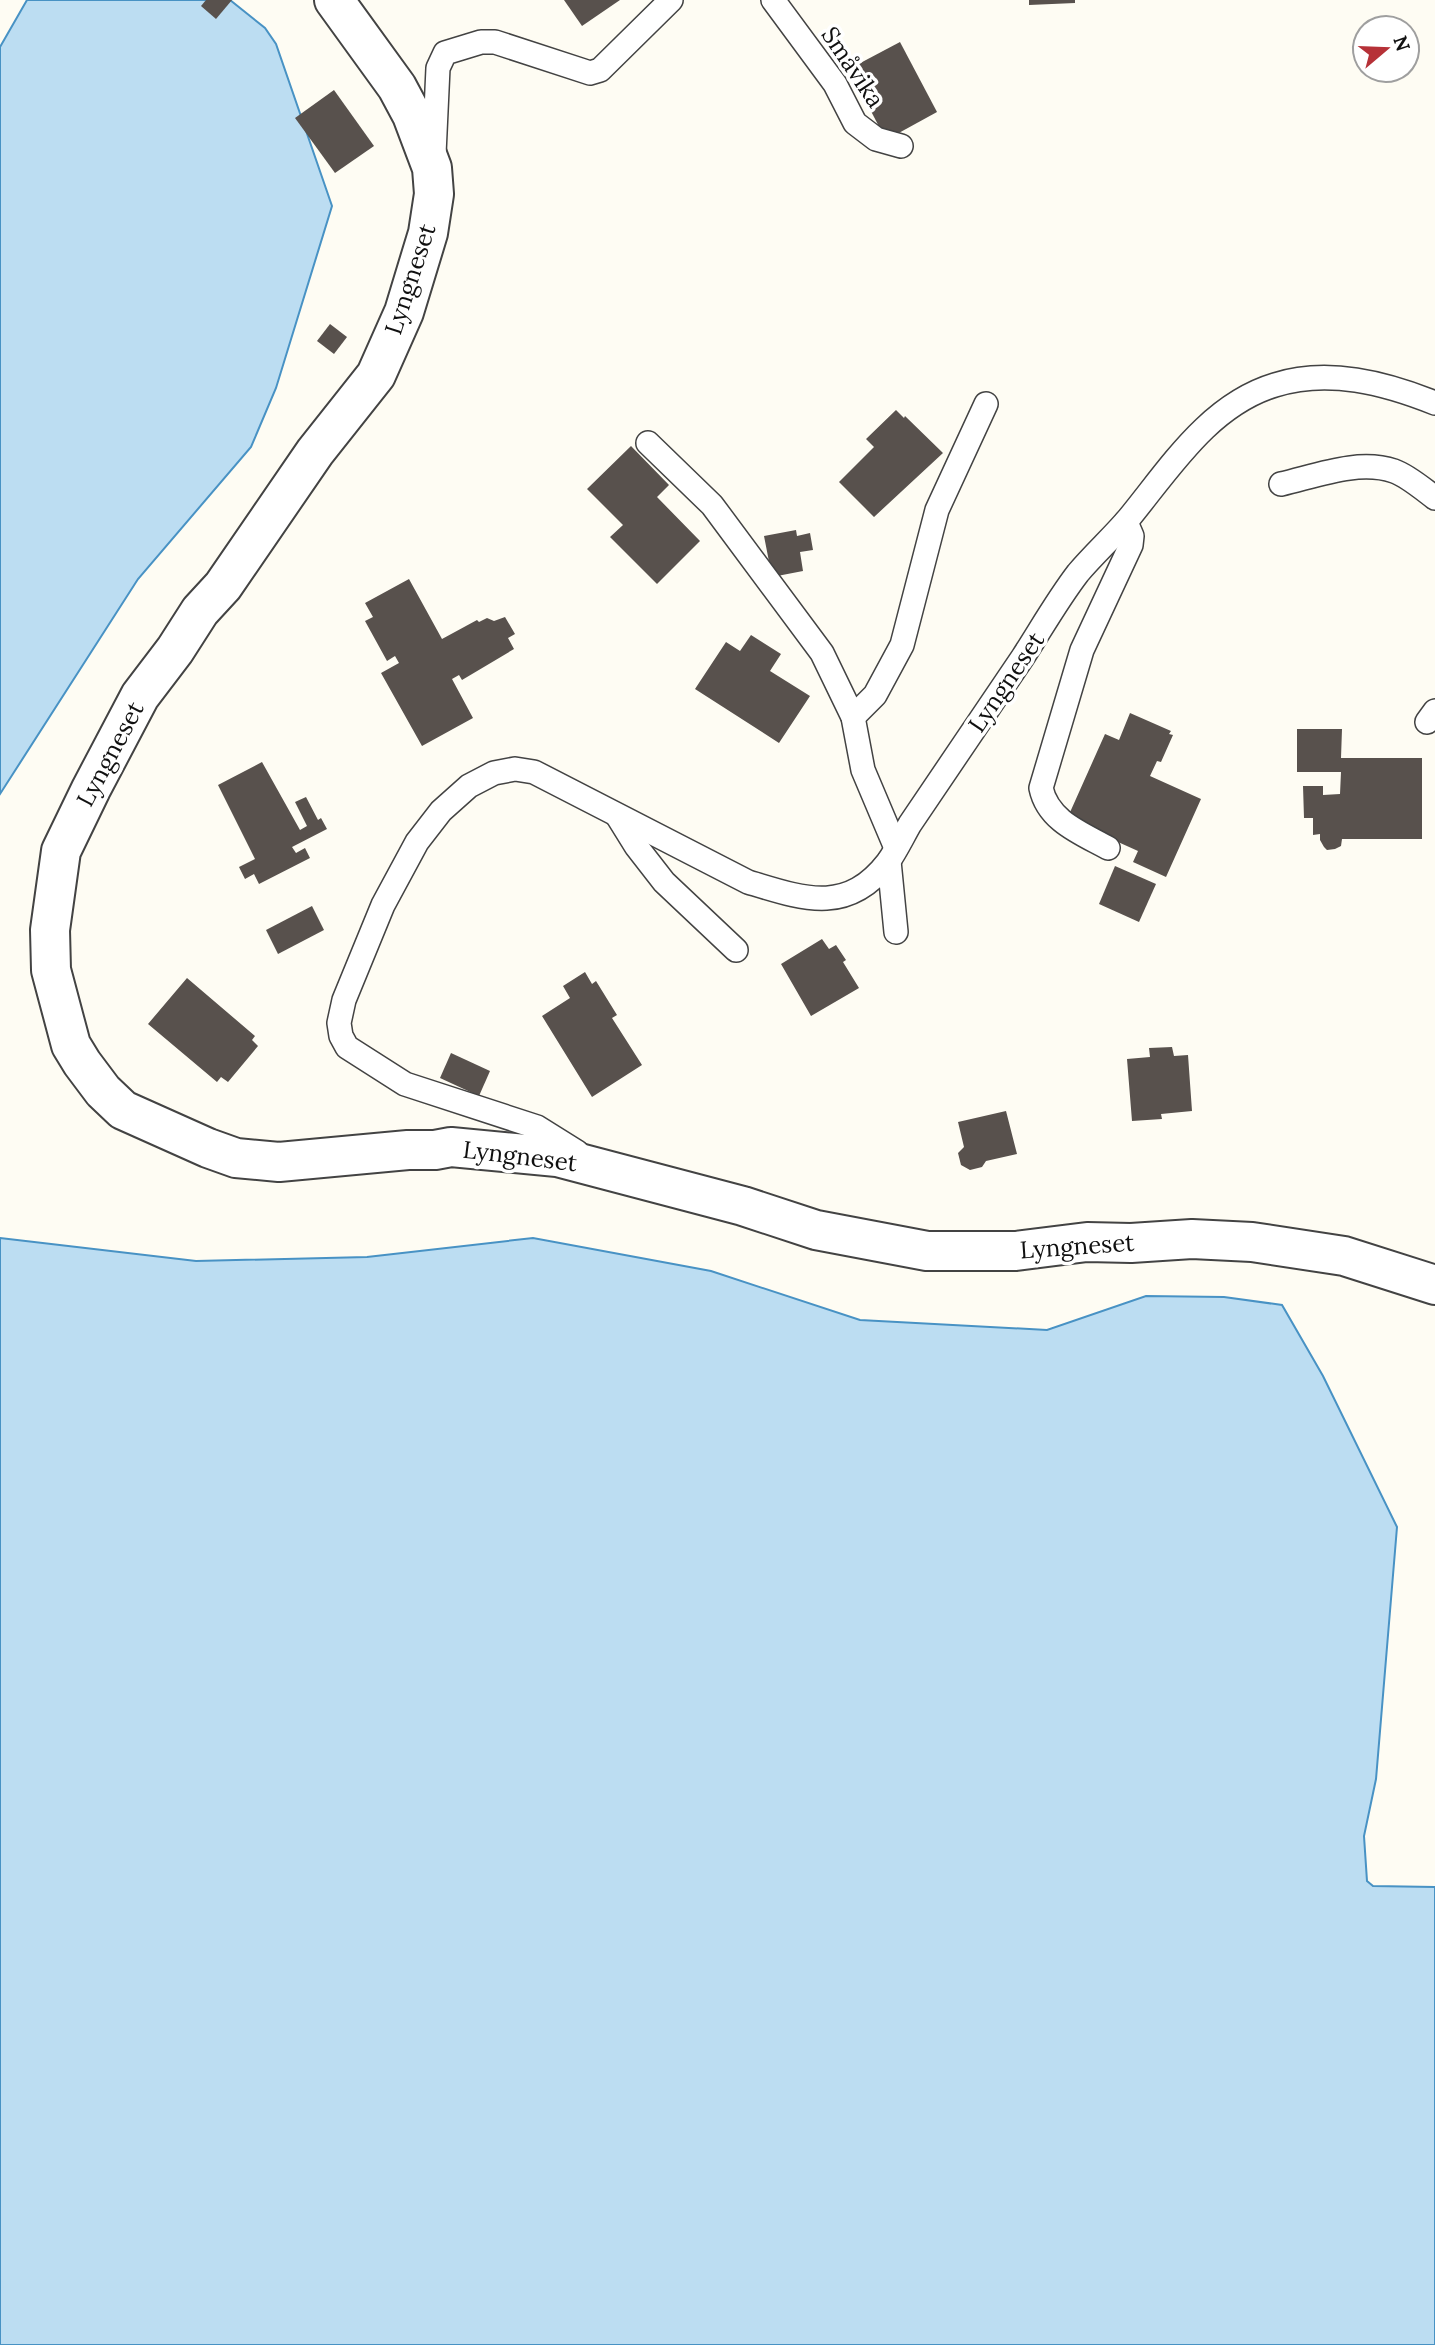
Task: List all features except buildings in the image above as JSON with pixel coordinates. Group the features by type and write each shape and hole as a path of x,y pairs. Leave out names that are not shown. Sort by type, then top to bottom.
{"street":[{"name":"Lyngneset","path":"334,0 397,87 412,115 432,168 434,194 428,233 404,312 376,375 315,452 223,586 200,611 140,696 90,789 61,851 50,930 51,970 71,1045 103,1091 123,1110 236,1158 279,1162 451,1147 557,1157 743,1206 816,1230 927,1251 1016,1251 1087,1242 1192,1239 1252,1242 1344,1256 1435,1285"}],"lane":[{"path":"432,168 436,138 438,68 445,53 481,42 495,42 590,73 600,70 671,0"},
{"name":"Småvika","path":"774,0 835,84 855,123 876,139 901,146"},
{"name":"Lyngneset","path":"598,1167 537,1127 405,1084 347,1047 341,1036 339,1023 344,1000 383,905 417,842 441,811 469,786 494,774 515,769 534,772 748,882 786,893 830,899 850,895 867,886 892,855 1078,573 1126,522 1186,447 1204,429 1247,396 1273,385 1301,378 1356,380 1408,392 1435,402"},
{"path":"853,716 875,695 902,645 937,510 986,404"},
{"path":"648,443 712,505 821,653 853,716 863,770 892,855 896,932"},
{"path":"1281,484 1367,467 1395,471 1435,498"},
{"name":"Lyngneset","path":"1108,848 1068,826 1054,814 1043,799 1041,788 1082,650 1131,545 1132,536 1126,522"},
{"name":"Lyngneset","path":"618,817 664,882 736,950"}],"water":[{"path":"27,0 230,0 265,28 276,44 332,206 276,388 251,447 138,579 0,794 0,47"},
{"path":"0,1238 196,1261 367,1257 533,1238 711,1271 860,1320 1047,1330 1146,1296 1224,1297 1282,1305 1323,1376 1397,1527 1376,1779 1364,1836 1367,1881 1373,1886 1435,1887 1435,2345 0,2345"}]}
